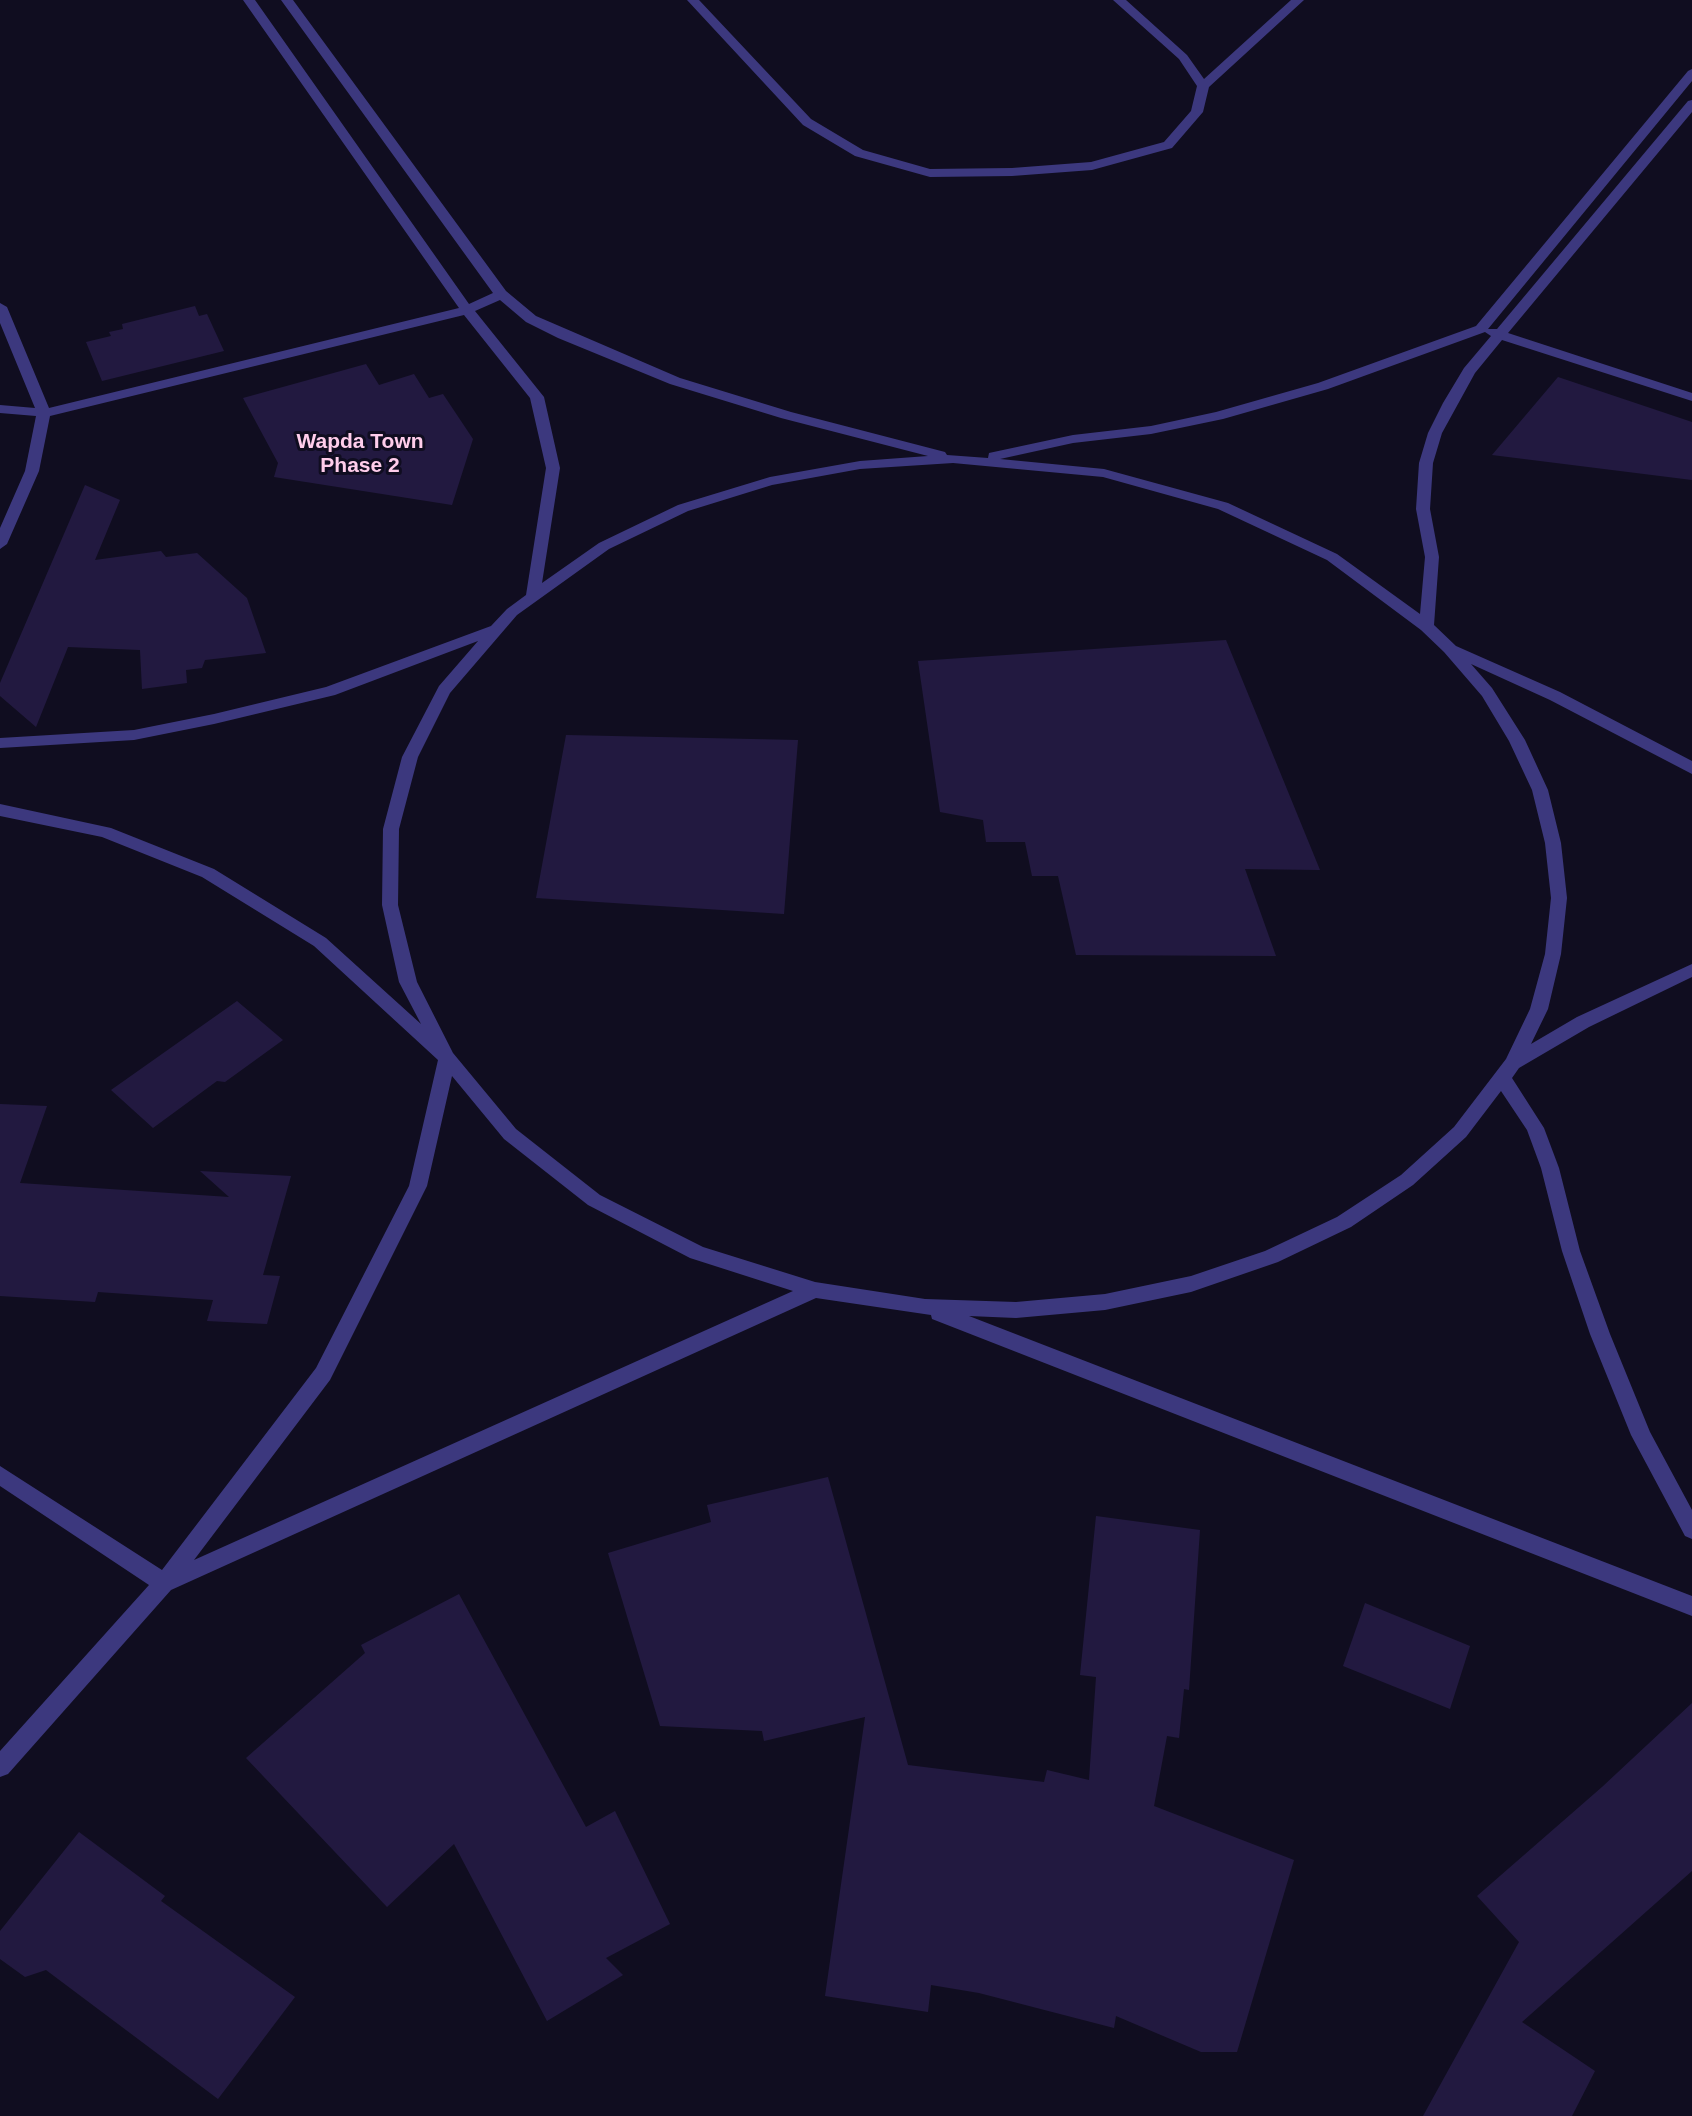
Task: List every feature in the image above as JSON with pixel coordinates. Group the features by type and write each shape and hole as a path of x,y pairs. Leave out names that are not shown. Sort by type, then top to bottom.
{"street":[{"path":"249,0 467,310 537,397 553,468 533,594"},
{"path":"287,0 502,294 531,319 675,381 786,415 953,459"},
{"path":"693,0 807,122 859,153 930,173 1012,172 1092,166 1168,145 1196,112 1203,86 1298,0"},
{"path":"1119,0 1183,57 1203,86"},
{"path":"980,459 1073,439 1151,429 1217,416 1323,386 1481,329 1692,73"},
{"path":"1426,626 1432,557 1423,509 1426,463 1435,433 1450,403 1469,371 1502,335 1692,104"},
{"path":"0,409 44,413 467,310 502,294"},
{"path":"0,307 44,413 32,471 0,544"},
{"path":"1481,329 1692,397"},
{"path":"0,810 105,832 208,873 320,942 447,1058 510,1133 594,1200 697,1253 815,1290 925,1307 1016,1310 1105,1302 1191,1284 1271,1257 1344,1222 1407,1180 1460,1132 1508,1071 1539,1009 1553,954 1559,898 1553,844 1539,790 1517,740 1487,692 1426,626 1332,557 1223,506 1104,473 980,459 953,459 847,467 770,481 683,508 604,546 533,594 493,631 444,690 410,757 391,829 390,905 408,982 447,1058 418,1186 323,1374 164,1583 0,1767"},
{"path":"0,743 134,735 214,719 330,691 493,631"},
{"path":"1449,649 1555,696 1692,768"},
{"path":"1508,1071 1584,1023 1692,971"},
{"path":"1508,1071 1535,1128 1550,1168 1571,1251 1600,1334 1641,1435 1692,1530"},
{"path":"164,1583 815,1290"},
{"path":"925,1307 1692,1606"},
{"path":"0,1475 164,1583"}],"building":[{"path":"195,306 199,316 207,314 224,351 102,381 86,342 111,336 109,332 123,329 122,324"},
{"path":"366,364 379,385 414,374 429,398 443,394 473,439 452,505 274,477 278,463 243,398"},
{"path":"1558,377 1692,422 1692,480 1492,455"},
{"path":"85,485 120,500 95,560 161,551 166,557 197,553 247,598 266,653 205,660 202,668 186,670 187,683 142,689 140,650 68,647 36,727 0,696 0,683"},
{"path":"1226,640 1320,870 1245,869 1276,956 1076,955 1058,876 1032,876 1025,842 986,842 983,820 940,812 918,661"},
{"path":"566,735 798,740 784,914 536,898"},
{"path":"237,1001 283,1040 225,1082 217,1081 153,1128 111,1090"},
{"path":"0,1104 47,1106 20,1183 229,1197 200,1171 291,1176 263,1275 280,1276 267,1324 207,1321 213,1300 98,1292 95,1302 0,1296"},
{"path":"828,1477 908,1765 1044,1782 1047,1770 1089,1780 1096,1677 1080,1675 1096,1516 1200,1530 1189,1690 1184,1689 1179,1738 1167,1736 1154,1806 1294,1860 1237,2052 1201,2052 1116,2016 1114,2028 979,1993 931,1985 928,2012 825,1996 865,1717 764,1741 762,1731 660,1726 608,1553 711,1522 707,1505"},
{"path":"459,1594 586,1827 615,1811 670,1924 606,1958 623,1975 547,2021 454,1844 387,1907 246,1758 365,1653 361,1645"},
{"path":"1365,1603 1470,1646 1450,1709 1343,1666"},
{"path":"1692,1703 1692,1871 1522,2022 1595,2071 1572,2116 1423,2116 1519,1942 1477,1896 1602,1787"},
{"path":"79,1832 165,1896 161,1901 295,1997 218,2099 46,1970 25,1977 0,1959 0,1931"}],"district":[{"name":"Wapda Town Phase 2","path":"360,454"}]}
